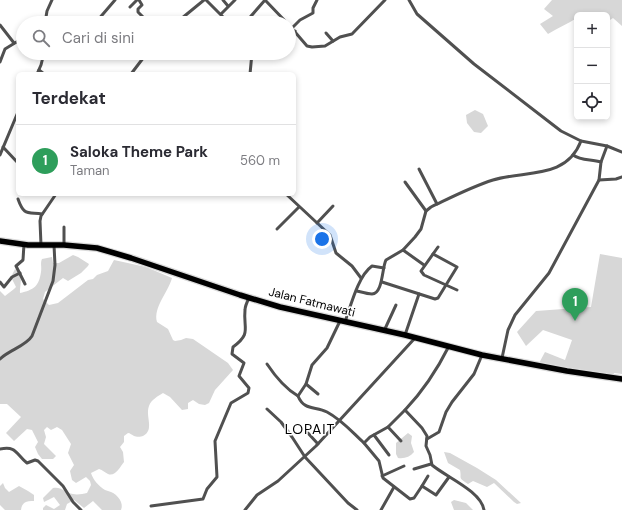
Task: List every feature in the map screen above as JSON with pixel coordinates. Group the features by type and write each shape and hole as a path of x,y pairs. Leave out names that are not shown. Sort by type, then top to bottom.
{"highway":[{"name":"Jalan Fatmawati","path":"0,241 24,244 97,248 280,307 405,335 482,355 574,372 622,379"}],"street":[{"path":"102,16 115,0"},
{"path":"130,7 138,0 142,5 138,9 138,12 142,16"},
{"path":"185,16 205,0 221,14 234,0"},
{"path":"222,0 228,6"},
{"path":"251,16 265,0 280,16"},
{"path":"296,22 312,15 317,0"},
{"path":"296,32 309,47 325,46 343,35 352,34 385,0"},
{"path":"409,0 417,14 435,28 474,64 561,131 581,140 608,146 622,152"},
{"path":"47,16 50,1"},
{"path":"0,25 14,43 5,49 0,62"},
{"path":"326,33 333,41"},
{"path":"42,60 39,70 42,72"},
{"path":"132,72 141,60"},
{"path":"250,72 251,60"},
{"path":"0,155 16,117"},
{"path":"357,291 375,294 377,292 382,282 385,263 388,258 403,250 416,237 421,229 426,211 468,188 496,179 523,176 549,170 567,161 573,155 581,140"},
{"path":"501,358 508,330 516,315 550,273 599,180 601,174 601,162 608,146"},
{"path":"3,147 16,160"},
{"path":"573,155 579,159 588,159 601,162"},
{"path":"419,169 437,204"},
{"path":"599,180 616,179 622,176"},
{"path":"406,182 426,211"},
{"path":"41,245 40,221 42,214 55,196"},
{"path":"288,196 330,235 336,253 352,266 361,278"},
{"path":"18,199 24,211 31,214 42,214"},
{"path":"317,223 332,206"},
{"path":"277,229 299,207"},
{"path":"64,227 64,245"},
{"path":"24,244 23,260 16,266 25,284"},
{"path":"0,359 8,352 27,342 32,336 53,281 55,264 54,245"},
{"path":"438,247 421,271 423,274 457,290"},
{"path":"403,250 424,265"},
{"path":"382,282 435,299 438,298 457,267 433,254"},
{"path":"298,396 306,384 312,365 327,348 342,321 365,271 372,266 384,268"},
{"path":"0,282 4,287 12,277 20,273"},
{"path":"405,335 419,294"},
{"path":"151,506 203,499 206,488 217,477 215,442 231,403 248,393 249,388 239,376 244,364 232,354 233,347 243,340 246,327 244,309 249,298"},
{"path":"384,331 396,305"},
{"path":"245,510 257,495 278,481 318,444 415,338"},
{"path":"364,443 388,427 422,391 436,370 449,346"},
{"path":"427,439 439,432 446,412 474,374 482,355"},
{"path":"267,364 272,372 291,392 298,396 308,408 319,409 340,420 364,443 380,462 383,478 411,500 414,498 428,476"},
{"path":"306,384 318,394"},
{"path":"267,409 281,422 305,457 357,510"},
{"path":"405,410 422,428 427,436 426,446 430,454 431,464 449,477 459,482 482,501 484,510"},
{"path":"388,427 401,441"},
{"path":"307,432 318,444"},
{"path":"374,435 389,455"},
{"path":"0,449 12,449 27,463 35,460 38,461 63,486 73,502 81,510"},
{"path":"414,469 431,464"},
{"path":"382,476 404,466"},
{"path":"436,495 449,477"},
{"path":"422,486 440,498"},
{"path":"381,510 394,487"}],"shaded area":[{"path":"552,0 622,0 622,26 613,18 610,20 610,12 574,12 574,20 548,34 540,24 553,16 544,9"},
{"path":"475,110 483,114 488,126 481,133 474,132 467,123 466,115"},
{"path":"600,254 622,258 622,374 614,373 613,377 538,365 545,352 565,360 572,340 543,330 526,346 517,332 536,311 591,307"},
{"path":"73,255 89,264 81,273 68,281 63,278 45,292 43,299 49,305 58,303 88,280 108,271 114,260 146,267 172,278 159,305 156,316 157,322 168,329 173,340 175,341 186,338 193,339 228,363 233,370 215,390 209,403 205,405 199,404 193,400 188,403 188,409 182,410 170,397 163,393 157,397 149,406 149,427 147,433 138,437 128,433 124,436 124,442 120,447 123,452 124,462 117,471 111,475 99,469 91,473 101,487 114,493 118,497 122,505 121,510 102,510 93,501 84,508 74,500 67,504 65,510 43,510 46,505 54,509 60,505 54,497 44,502 43,498 53,488 58,488 73,494 84,494 87,493 91,485 90,481 86,477 76,483 72,480 70,471 74,465 68,453 71,444 62,430 57,427 51,430 47,427 44,430 46,437 44,444 56,456 53,459 42,459 35,447 38,442 32,430 27,429 14,441 6,433 21,417 7,404 0,404 0,291 5,296 16,287 11,277 15,269 21,277 20,293 32,289 39,281 42,259 52,257 53,263 59,263"},
{"path":"408,433 412,436 411,443 414,452 407,457 398,458 396,454 396,443"},
{"path":"444,452 450,453 496,480 521,503 517,504 514,502 494,483 487,487 473,481 468,484 462,480 460,470 448,463"},
{"path":"3,483 9,492 19,486 28,491 34,495 34,501 25,502 22,505 21,510 5,510 0,505 0,486"},
{"path":"454,500 466,503 473,510 454,510 451,502"}],"place":[{"name":"Saloka Theme Park","path":"575,321"}],"district":[{"name":"LOPAIT","path":"310,429"}]}
